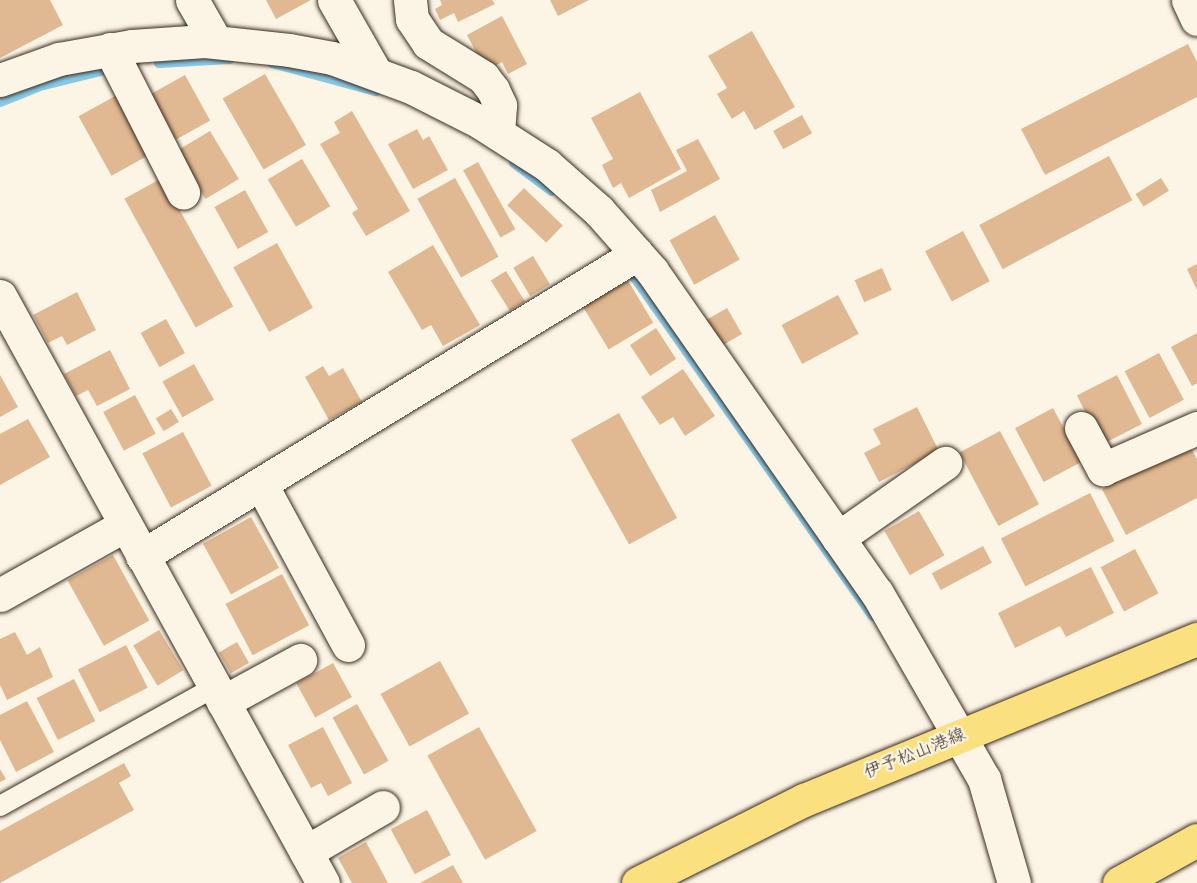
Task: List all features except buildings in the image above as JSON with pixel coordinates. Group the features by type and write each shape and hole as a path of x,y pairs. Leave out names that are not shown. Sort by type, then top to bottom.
{"main road":[{"name":"伊予松山港線","path":"638,883 804,800 1197,639"},
{"path":"1119,883 1197,840"}],"street":[{"path":"192,0 216,42"},
{"path":"334,0 375,72"},
{"path":"410,0 412,19 428,43 483,77 493,90 500,105 498,134"},
{"path":"1188,0 1197,19"},
{"path":"0,80 59,59 110,49 216,42 289,50 332,58 411,87 498,134 547,165 599,211 626,261 686,318 877,593 984,779 1014,883"},
{"path":"110,49 183,192"},
{"path":"142,556 626,261"},
{"path":"0,296 323,883"},
{"path":"1081,428 1102,469 1197,428"},
{"path":"838,538 945,463"},
{"path":"261,484 348,645"},
{"path":"0,595 125,525"},
{"path":"219,695 300,660"},
{"path":"306,852 383,807"}],"lane":[{"path":"0,806 219,695"}],"waterway":[{"path":"159,63 230,59"},
{"path":"272,63 376,91"},
{"path":"0,102 40,86 104,70"},
{"path":"514,163 552,191"},
{"path":"626,265 873,616"}]}
